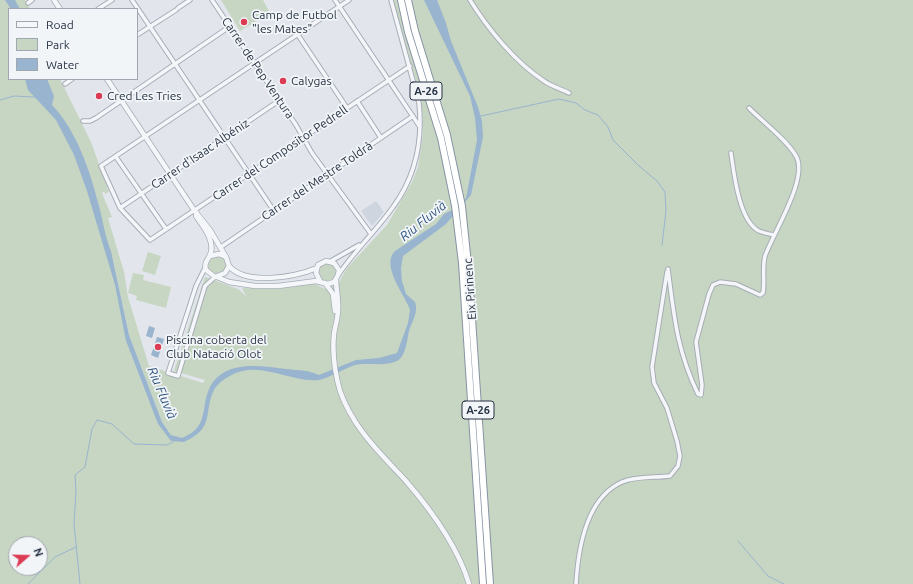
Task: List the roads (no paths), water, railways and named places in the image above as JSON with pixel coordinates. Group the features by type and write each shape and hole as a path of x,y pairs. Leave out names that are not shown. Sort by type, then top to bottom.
{"highway":[{"name":"Eix Pirinenc","path":"401,0 410,38 441,138 451,182 459,242 483,584"},
{"name":"Eix Pirinenc","path":"408,0 417,37 447,135 456,176 466,236 490,584"}],"street":[{"path":"28,3 32,0"},
{"path":"100,8 112,0"},
{"path":"138,34 190,0"},
{"name":"Carrer de Pep Ventura","path":"212,0 280,100 327,175 338,187 371,234"},
{"path":"335,0 420,128"},
{"path":"120,208 101,166 146,138 349,0"},
{"path":"205,267 210,274 216,277 229,282 254,286 278,286 322,282 331,283 394,207 409,180 418,151 420,128 419,103 391,0"},
{"path":"470,0 487,26 527,69 545,82 569,93"},
{"path":"138,9 274,211"},
{"path":"83,121 92,120 230,27"},
{"path":"298,35 347,108"},
{"name":"Carrer del Compositor Pedrell","path":"120,208 150,240 196,212 303,137 410,66"},
{"path":"65,84 71,80"},
{"path":"108,80 170,174 221,247 229,266 237,274 262,277 294,275 317,268 323,262 331,261 362,244"},
{"name":"Carrer d'Isaac Albéniz","path":"120,208 280,100"},
{"path":"357,101 381,138"},
{"path":"576,584 578,555 584,530 604,495 621,482 634,479 670,476 678,466 680,456 672,420 654,383 652,368 658,319 668,269 678,341 689,376 698,394 701,395 702,385 696,342 709,294 713,286 720,282 745,287 760,295 762,293 764,263 774,235 792,199 799,166 797,157 787,145 749,108"},
{"name":"Carrer del Mestre Toldrà","path":"221,247 413,116"},
{"path":"731,153 742,210 747,219 758,230 774,235"},
{"path":"116,156 166,229"},
{"path":"196,212 196,216 207,232 211,249 210,256 196,286 168,372 178,376 205,286 216,277 225,274 229,266"},
{"path":"210,256 219,254 226,257"},
{"path":"331,261 338,267 338,310 334,340 336,372 348,409 369,442 406,481 438,523 450,543 469,584"},
{"path":"317,268 317,276 332,291 336,324"}],"water":[{"path":"5,0 15,0 19,8 10,8"},
{"path":"424,0 437,0 451,41 478,107 482,121 483,137 471,195 446,224 403,256 401,268 402,281 406,294 415,302 416,310 409,331 406,348 400,359 392,363 355,365 319,380 308,380 263,371 241,371 225,379 215,388 211,398 207,419 201,431 194,437 184,442 171,441 158,424 126,341 115,285 87,191 74,155 56,120 28,90 25,80 47,80 54,96 52,105 69,127 82,152 111,251 129,335 162,422 171,435 182,438 197,428 201,422 210,387 217,378 234,368 255,366 306,371 319,375 356,360 379,358 397,353 408,323 410,310 392,273 390,265 391,257 395,251 436,224 444,214 457,208 466,198 477,140 475,118 470,96"},
{"path":"149,326 155,328 152,338 146,336"},
{"name":"Piscina coberta del Club Natació Olot","path":"157,337 164,339 158,358 151,355"}],"waterway":[{"path":"0,100 14,96 35,97"},
{"path":"481,116 559,99 576,103 585,110 598,115 608,127 613,140 638,165 657,181 665,192 666,211 662,245"},
{"path":"80,584 74,524 76,491 75,475 85,467 92,429 97,420 112,424 134,444 167,445 173,442"},
{"path":"738,541 768,576 784,584"},
{"path":"28,584 55,557 76,547"}],"place":[{"name":"Camp de Futbol \"les Mates\"","path":"244,22"},
{"name":"Calygas","path":"283,81"},
{"name":"Cred Les Tries","path":"99,96"},
{"name":"Piscina coberta del Club Natació Olot","path":"158,347"}],"water label":[{"name":"Riu Fluvià","path":"423,221"},
{"name":"Riu Fluvià","path":"162,393"}]}
